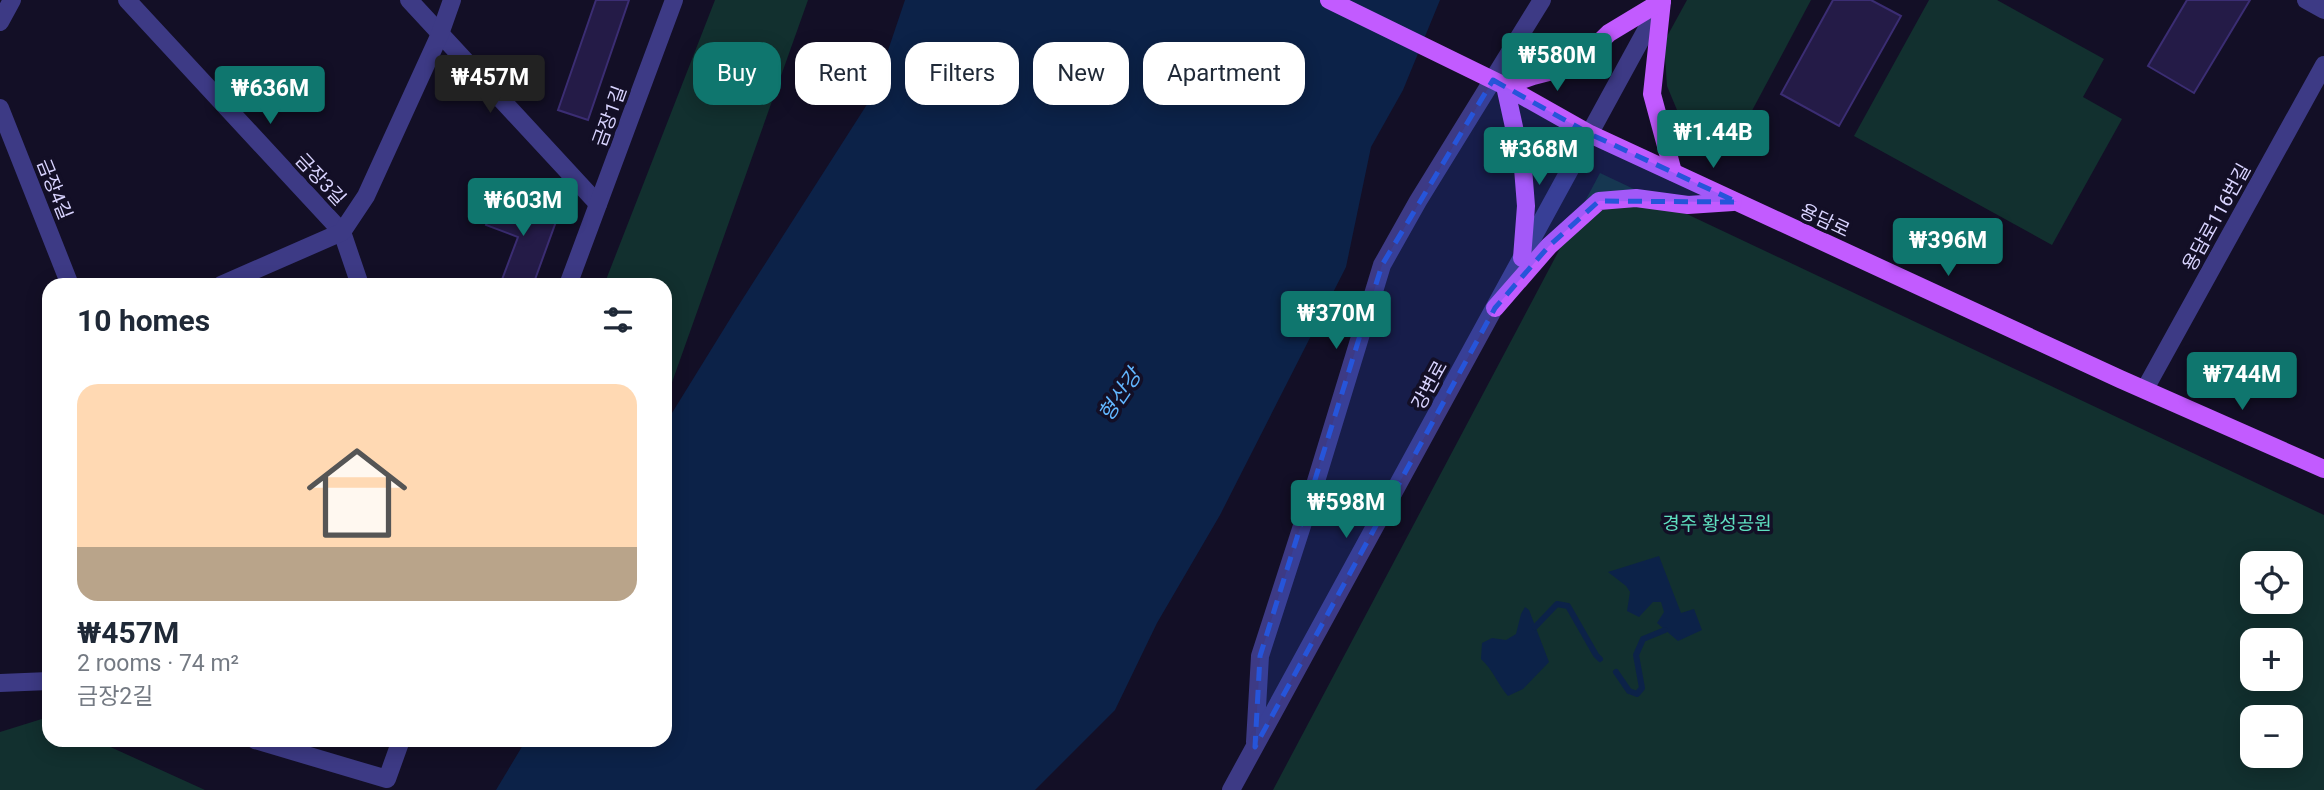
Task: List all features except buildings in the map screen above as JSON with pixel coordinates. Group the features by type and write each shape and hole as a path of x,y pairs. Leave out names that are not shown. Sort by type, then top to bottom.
{"main road":[{"name":"용담로","path":"1329,0 1505,86 1590,134 2324,469"},
{"path":"1522,258 1526,206 1523,168 1505,86 1576,65 1608,33 1662,0"},
{"path":"1662,0 1652,94 1673,173"},
{"path":"1495,308 1549,246 1599,201 1636,198 1688,205 1737,202"}],"street":[{"path":"0,22 12,0"},
{"name":"금장3길","path":"127,0 342,232 358,278"},
{"path":"409,0 598,204"},
{"name":"금장3길","path":"342,232 366,196 440,34 452,0"},
{"name":"금장1길","path":"572,278 674,0"},
{"path":"1255,747 1259,656 1310,501 1382,265 1418,201 1542,0"},
{"name":"강변로","path":"1231,790 1662,0"},
{"path":"2306,0 2324,10"},
{"name":"용담로116번길","path":"2145,389 2324,65"},
{"name":"금장4길","path":"0,108 67,278"},
{"path":"237,278 342,232"},
{"path":"0,683 42,681"},
{"path":"279,747 387,779 398,747"}],"highlighted area":[{"path":"1493,80 1590,134 1737,202 1599,201 1549,246 1495,308 1255,747 1260,656 1382,265"}],"green space":[{"path":"715,0 808,0 781,76 781,42 699,42"},
{"path":"1687,0 1811,0 1731,150 1696,134 1677,110 1667,86 1664,42"},
{"path":"1929,0 1997,0 2104,59 2083,97 2122,119 2052,245 1854,136"},
{"path":"693,56 693,105 771,105 672,382 672,278 607,278"},
{"name":"경주 황성공원","path":"1600,173 2324,515 2324,790 1273,790"},
{"path":"42,719 42,747 110,747 205,790 0,790 0,732"}],"water":[{"name":"형산강","path":"905,0 1440,0 1403,90 1371,147 1346,267 1220,515 1157,623 1115,710 1035,790 496,790 522,747 672,747 672,413 867,105 891,105 891,42"},
{"path":"1659,556 1681,613 1694,609 1702,630 1678,641 1657,623 1664,612 1661,602 1653,602 1639,617 1627,611 1630,592 1608,572"},
{"path":"1525,607 1529,610 1549,662 1523,689 1508,696 1481,659 1482,643 1492,638 1506,640 1516,634"}],"waterway":[{"path":"1535,627 1557,604 1568,606 1600,659"},
{"path":"1616,672 1629,691 1637,694 1642,688 1636,655 1643,639 1665,630"}]}
